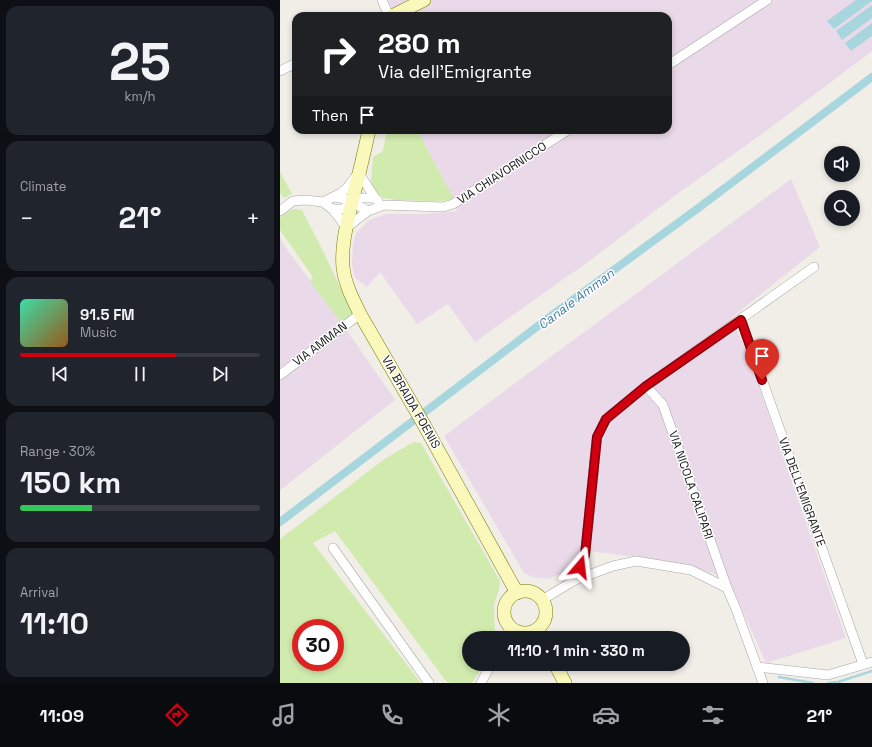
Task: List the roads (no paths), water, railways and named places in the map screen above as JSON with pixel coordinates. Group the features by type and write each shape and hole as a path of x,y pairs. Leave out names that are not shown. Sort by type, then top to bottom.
{"street":[{"path":"382,0 388,12"},
{"path":"398,12 424,0"},
{"path":"672,62 768,0"},
{"path":"280,71 292,65"},
{"path":"352,201 368,134"},
{"name":"VIA CHIAVORNICCO","path":"346,228 368,211 384,205 443,207 453,204 562,134"},
{"path":"280,210 293,201 306,200 323,202 334,197 347,188 359,172"},
{"path":"359,172 375,198 384,205"},
{"path":"334,197 352,201 368,211"},
{"path":"332,209 343,209 352,201 362,198 375,198"},
{"name":"VIA BRAIDA FOENIS","path":"352,201 342,249 345,280 351,295 360,314 517,593"},
{"path":"323,202 332,209 346,228"},
{"path":"575,580 585,555 597,437 606,419 646,386 814,267"},
{"name":"VIA AMMAN","path":"280,375 360,314"},
{"name":"VIA DELL'EMIGRANTE","path":"741,320 868,663 828,675 757,667"},
{"name":"VIA NICOLA CALIPARI","path":"646,386 663,405 727,588 763,683"},
{"path":"333,548 429,683"},
{"path":"542,600 575,580 613,566 636,561 691,570 727,588"},
{"path":"508,631 504,610 508,600 517,593 524,592 531,592 537,596 542,600 545,607 545,619 540,631"},
{"path":"481,683 487,671"},
{"path":"559,671 565,683"}],"water":[{"path":"856,0 872,1 834,29 827,21"},
{"path":"872,5 872,18 842,40 836,31"},
{"path":"872,23 872,36 851,51 845,43"}],"waterway":[{"name":"Canale Amman","path":"280,522 555,313 701,206 872,77"},
{"path":"828,683 838,682 872,671"},
{"path":"779,677 813,683"}]}
